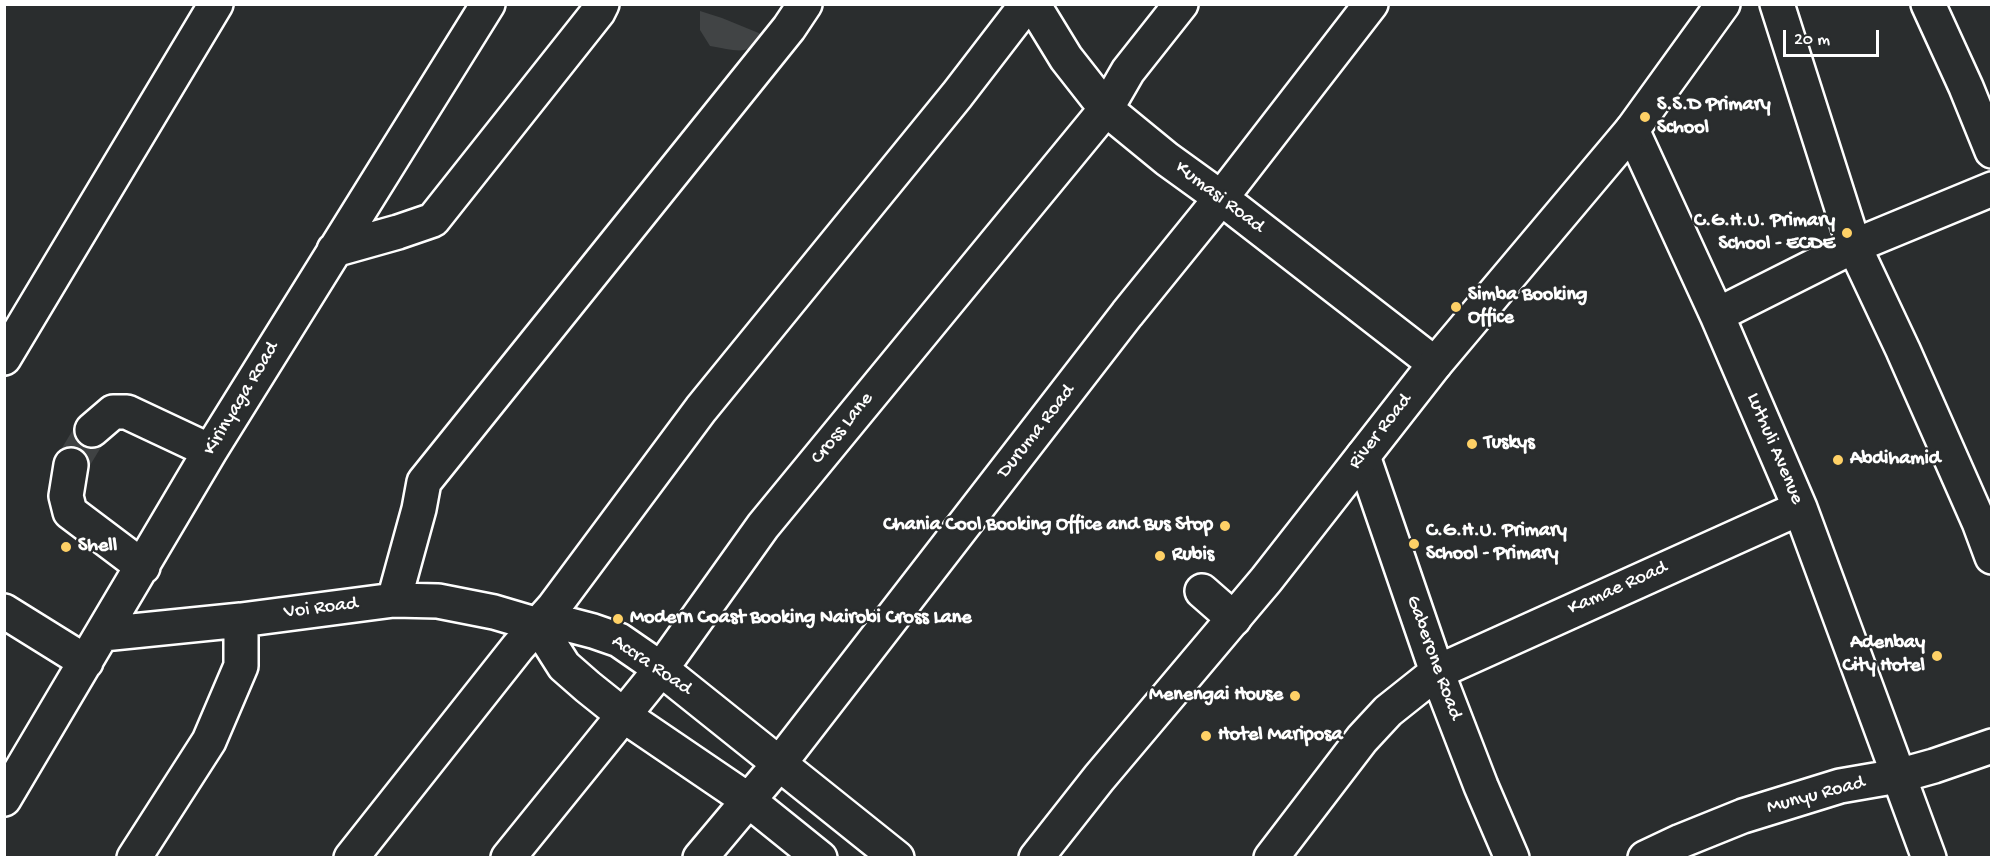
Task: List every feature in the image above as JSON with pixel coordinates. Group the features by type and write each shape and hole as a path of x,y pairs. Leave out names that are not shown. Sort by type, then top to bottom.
{"street":[{"path":"4,358 216,4"},
{"name":"Kirinyaga Road","path":"4,799 210,452 488,4"},
{"path":"334,250 433,220 516,118 602,4"},
{"path":"394,600 419,509 424,482 789,28 805,4"},
{"path":"351,858 518,646 538,625 701,409 957,95 1027,4"},
{"name":"Kumasi Road","path":"1033,4 1066,58 1106,109 1167,159 1221,198 1435,364"},
{"name":"Cross Lane","path":"508,858 661,669 763,526 1106,109 1128,71 1181,4"},
{"name":"Duruma Road","path":"700,858 778,764 1371,4"},
{"name":"River Road","path":"1036,858 1099,778 1234,619 1435,364 1632,130 1723,4"},
{"path":"1777,4 1854,246 1908,361 1979,522 1992,557"},
{"path":"1928,4 1992,151"},
{"name":"Luthuli Avenue","path":"1632,130 1800,508 1929,858"},
{"path":"1716,315 1854,246 1992,189"},
{"path":"92,430 113,412 127,412 210,452"},
{"name":"Gaberone Road","path":"1363,456 1437,672 1481,786 1512,858"},
{"path":"71,465 66,496 70,512 142,567"},
{"name":"Kamae Road","path":"1271,858 1362,739 1388,711 1437,672 1800,508"},
{"path":"1202,591 1234,619"},
{"name":"Voi Road","path":"102,634 241,620 394,600 438,602 494,612 538,625"},
{"path":"4,611 86,662"},
{"path":"134,858 210,741 241,666 241,620"},
{"path":"538,625 564,666 623,715 748,800 820,858"},
{"name":"Accra Road","path":"538,625 570,625 619,640 661,669 897,858"},
{"name":"Munyu Road","path":"1645,858 1743,816 1840,786 1898,776 1934,766 1992,746"}],"shaded area":[{"path":"700,11 766,36 759,43 747,49 734,50 710,46 700,30"}],"tunnel":[{"path":"71,465 92,430"}],"place":[{"name":"S.S.D Primary School","path":"1645,117"},
{"name":"C.G.H.U. Primary School - ECDE","path":"1847,233"},
{"name":"Simba Booking Office","path":"1456,307"},
{"name":"Tuskys","path":"1472,444"},
{"name":"Abdihamid","path":"1838,460"},
{"name":"Chania Cool Booking Office and Bus Stop","path":"1225,526"},
{"name":"C.G.H.U. Primary School - Primary","path":"1414,544"},
{"name":"Shell","path":"66,547"},
{"name":"Rubis","path":"1160,556"},
{"name":"Modern Coast Booking Nairobi Cross Lane","path":"618,619"},
{"name":"Adenbay City Hotel","path":"1937,656"},
{"name":"Menengai House","path":"1295,696"},
{"name":"Hotel Mariposa","path":"1206,736"}]}
